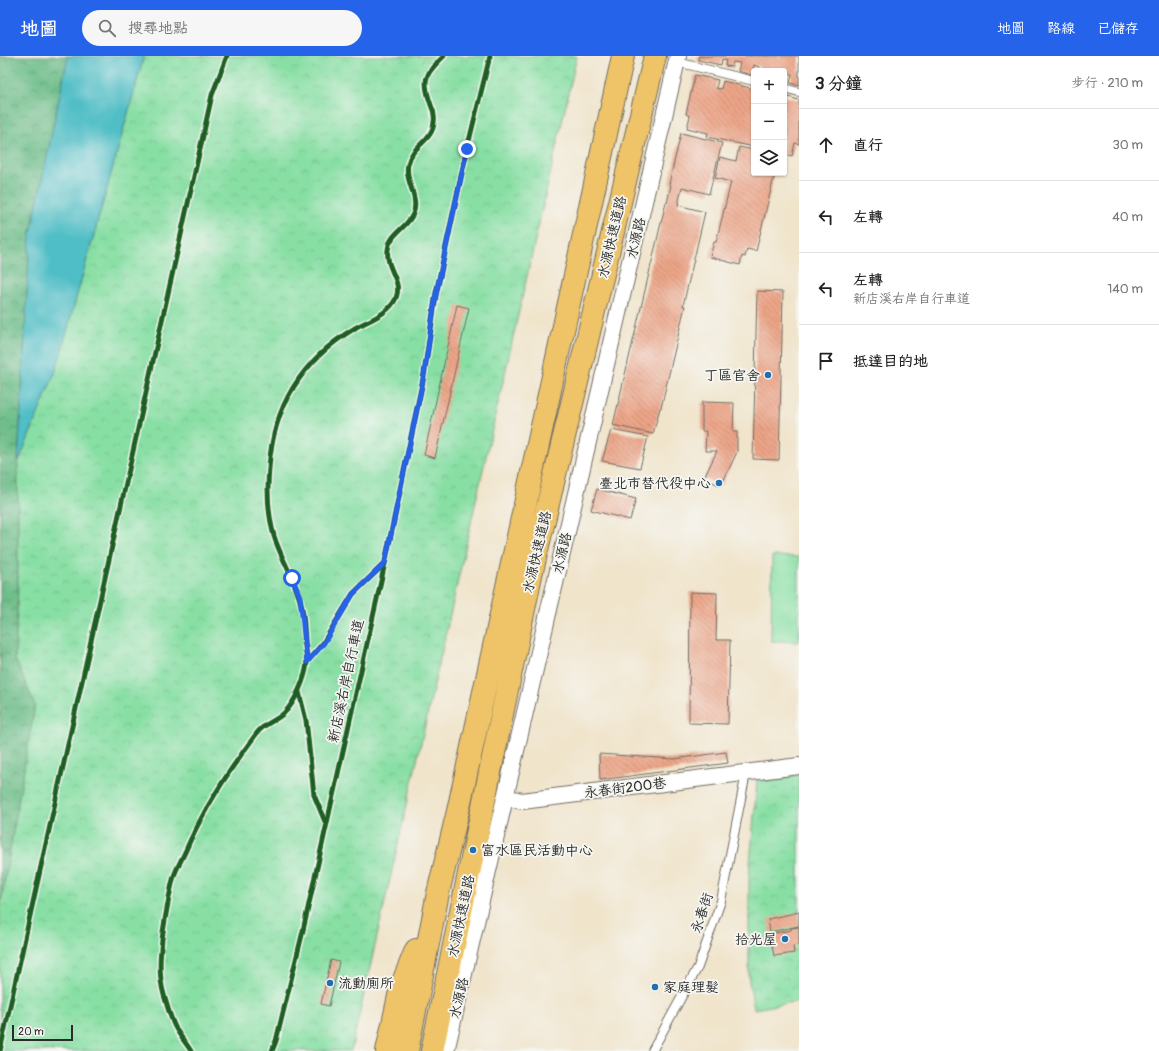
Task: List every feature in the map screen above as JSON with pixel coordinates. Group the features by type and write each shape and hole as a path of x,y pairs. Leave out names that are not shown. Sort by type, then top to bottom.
{"highway":[{"name":"水源快速道路","path":"407,1051 438,893 458,811 623,56"},
{"name":"水源快速道路","path":"432,1051 531,575 655,56"},
{"path":"386,1051 402,987 438,893"}],"street":[{"name":"水源路","path":"446,1051 678,59"},
{"name":"永春街200巷","path":"505,797 522,802 799,766"}],"lane":[{"path":"678,59 751,80"},
{"path":"787,89 799,92"},
{"name":"永春街","path":"652,1051 698,967 721,901 746,773"}],"green space":[{"path":"0,56 68,56 30,237 18,463 18,587 15,658 35,705 0,909"},
{"path":"144,56 577,56 351,1051 0,1051 0,909 35,705 15,659 18,587 18,463 56,370"},
{"path":"772,556 799,557 799,642 771,641"},
{"path":"799,775 799,1001 754,1009 749,981 749,876 757,780"}],"water":[{"path":"68,56 144,56 56,370 18,463 30,237"}],"building":[{"path":"699,56 799,56 799,85 790,83 792,74 787,73 787,68 760,68 754,65 753,68 751,68 751,75 738,71 740,63 733,62 732,67 725,66 726,60 722,59 721,65 698,60"},
{"path":"695,75 718,80 716,88 721,89 723,81 751,88 751,146 707,137 708,133 687,128 690,116 686,114"},
{"path":"787,97 799,100 799,144 795,143 792,156 787,155"},
{"path":"681,133 722,143 709,194 682,187 678,205 705,212 683,306 685,306 661,408 653,434 613,425 666,202 667,203 671,185 669,184"},
{"path":"739,147 751,149 751,176 774,176 756,251 747,249 745,257 742,256 740,265 710,257 714,242 716,242 731,182 715,178 720,157 736,161"},
{"name":"丁區官舍","path":"757,291 783,292 779,460 753,459"},
{"path":"457,305 469,308 435,458 424,455"},
{"path":"702,402 734,403 733,432 737,432 737,452 721,486 704,478 717,451 705,451 706,431 702,431"},
{"path":"611,430 648,437 640,468 602,461"},
{"path":"597,489 636,499 630,520 591,510"},
{"path":"690,592 717,593 716,640 730,640 728,724 689,723"},
{"path":"726,752 728,763 600,780 599,754 674,759"},
{"path":"799,912 799,926 770,932 768,919"},
{"name":"拾光屋","path":"799,927 799,945 793,946 794,953 774,956 770,934"},
{"name":"流動廁所","path":"331,960 339,962 329,1006 321,1004"}],"cycle path":[{"path":"0,1051 212,95 227,56"},
{"path":"191,1051 178,1033 173,1023 164,995 161,979 160,956 162,940 174,876 201,819 237,761 260,730 281,716 292,703 305,675 307,662 300,600 279,551 274,536 269,511 269,468 277,424 284,405 294,387 306,370 320,355 336,341 355,328 384,312 393,304 396,298 398,292 396,280 389,263 389,244 410,219 415,208 415,201 408,177 408,164 413,153 433,129 434,111 428,96 426,84 432,68 444,56"},
{"name":"新店溪右岸自行車道","path":"272,1051 276,1041 302,935 385,563 424,375 436,294 467,149 490,56"},
{"path":"307,662 323,643 353,594 385,563"},
{"path":"299,692 306,720 314,795 326,824"}],"place":[{"name":"丁區官舍","path":"768,375"},
{"name":"臺北市替代役中心","path":"719,483"},
{"name":"富水區民活動中心","path":"473,850"},
{"name":"拾光屋","path":"785,939"},
{"name":"流動廁所","path":"330,983"},
{"name":"家庭理髮","path":"655,987"}],"route":[{"path":"292,578 300,596 307,662 324,643 353,594 385,563 404,465 424,375 436,294 467,149"}]}
